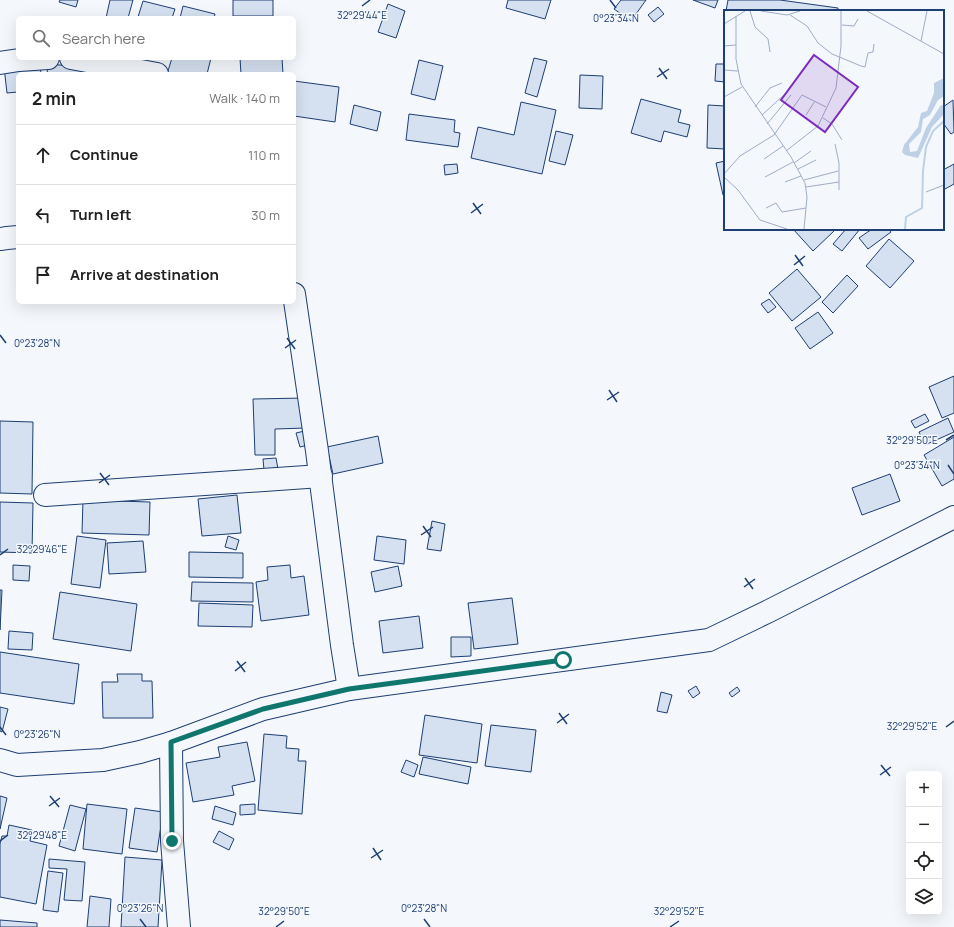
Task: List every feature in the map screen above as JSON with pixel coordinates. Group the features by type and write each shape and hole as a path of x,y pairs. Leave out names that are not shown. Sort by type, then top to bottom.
{"street":[{"path":"0,63 19,60"},
{"path":"82,60 146,72"},
{"path":"0,239 16,238"},
{"path":"295,304 321,476 342,645 349,689"},
{"path":"45,495 321,476"},
{"path":"0,760 17,765 103,760 140,752 263,709 349,689 709,640 769,611 954,516"},
{"path":"171,742 172,841 179,927"}],"building":[{"path":"60,0 78,0 76,7 59,2"},
{"path":"110,0 133,0 129,16 106,16"},
{"path":"233,0 273,0 273,16 233,16"},
{"path":"508,0 551,0 545,19 506,8"},
{"path":"621,0 646,0 631,21 614,9"},
{"path":"693,0 718,0 715,8"},
{"path":"728,0 780,0 838,8 838,10 726,10"},
{"path":"143,1 175,9 173,16 138,16"},
{"path":"388,4 405,11 396,38 378,32"},
{"path":"183,6 215,14 214,16 180,16"},
{"path":"658,7 664,14 654,22 648,15"},
{"path":"534,58 547,61 537,97 525,93"},
{"path":"171,60 210,60 208,72 168,72"},
{"path":"240,60 282,60 283,72 241,72"},
{"path":"419,60 443,66 435,100 411,94"},
{"path":"40,63 41,72 16,72 16,92 7,93 4,67"},
{"path":"48,64 83,67 83,72 47,72"},
{"path":"716,64 724,64 724,82 715,81"},
{"path":"580,75 603,76 602,109 579,108"},
{"path":"296,81 339,87 335,122 296,116"},
{"path":"641,99 681,110 678,122 690,125 687,137 664,131 661,142 631,133"},
{"path":"953,100 954,132 951,134 944,124 944,106"},
{"path":"521,102 556,110 542,174 471,158 478,127 514,135"},
{"path":"354,105 381,112 377,131 350,124"},
{"path":"708,105 724,106 724,149 707,148"},
{"path":"409,114 455,120 454,132 460,133 458,147 406,140"},
{"path":"556,131 573,135 565,165 549,161"},
{"path":"724,161 723,195 716,163"},
{"path":"457,164 458,173 445,175 444,165"},
{"path":"954,164 954,184 945,189 944,188 944,169"},
{"path":"794,230 834,231 813,251"},
{"path":"845,230 859,230 842,251 833,244"},
{"path":"871,230 890,230 891,232 868,249 859,238"},
{"path":"889,239 914,261 890,288 866,266"},
{"path":"797,269 821,297 792,321 769,293"},
{"path":"847,275 858,286 833,313 822,302"},
{"path":"769,299 776,307 768,313 761,304"},
{"path":"818,312 833,333 810,349 795,328"},
{"path":"954,376 954,413 942,418 929,387"},
{"path":"305,398 306,428 275,429 275,455 255,455 253,399"},
{"path":"925,414 929,421 915,428 911,421"},
{"path":"948,418 954,432 925,445 919,432"},
{"path":"0,421 33,422 32,494 0,493"},
{"path":"309,430 312,444 300,447 296,433"},
{"path":"378,436 383,463 333,474 327,447"},
{"path":"954,437 954,479 942,486 924,455"},
{"path":"276,458 278,469 264,470 263,459"},
{"path":"890,474 900,501 862,515 852,488"},
{"path":"237,495 241,533 202,536 198,499"},
{"path":"83,500 150,502 149,535 82,533"},
{"path":"0,502 33,503 32,553 0,552"},
{"path":"432,521 445,524 441,551 427,549"},
{"path":"77,536 106,540 100,588 71,584"},
{"path":"228,536 239,540 236,550 225,547"},
{"path":"377,536 406,540 404,564 374,560"},
{"path":"143,541 146,572 109,574 107,543"},
{"path":"189,552 243,553 243,578 189,577"},
{"path":"13,565 30,566 29,581 13,580"},
{"path":"290,565 291,578 304,576 309,615 261,621 256,582 268,580 267,567"},
{"path":"398,566 402,586 375,592 371,572"},
{"path":"192,582 253,583 253,602 191,601"},
{"path":"0,590 2,590 0,630"},
{"path":"60,592 137,604 131,651 53,639"},
{"path":"512,598 518,644 474,649 468,603"},
{"path":"199,603 253,605 252,627 198,626"},
{"path":"419,616 423,648 383,653 379,621"},
{"path":"9,631 33,633 32,650 8,649"},
{"path":"451,637 471,637 471,656 451,657"},
{"path":"0,652 79,664 74,704 0,693"},
{"path":"117,674 142,674 142,681 152,681 153,718 103,718 102,682 118,682"},
{"path":"696,686 700,693 693,698 688,691"},
{"path":"737,687 740,691 732,697 729,693"},
{"path":"661,692 672,695 667,713 657,711"},
{"path":"0,707 8,709 2,732 0,731"},
{"path":"425,715 482,724 477,763 419,755"},
{"path":"491,725 536,730 531,772 485,766"},
{"path":"264,734 287,736 286,748 299,749 298,761 306,761 302,814 258,810"},
{"path":"247,742 255,781 232,786 234,795 193,802 186,763 220,757 218,747"},
{"path":"423,757 471,767 468,784 419,774"},
{"path":"406,760 418,765 414,777 401,772"},
{"path":"0,796 7,798 0,829"},
{"path":"87,804 127,809 122,854 83,849"},
{"path":"255,804 255,814 240,815 240,805"},
{"path":"70,805 86,809 75,851 59,846"},
{"path":"215,806 236,813 233,825 212,819"},
{"path":"135,808 163,812 157,852 129,848"},
{"path":"9,825 32,830 30,841 47,845 36,904 0,897 0,844 2,836 7,836"},
{"path":"219,831 234,839 229,850 213,842"},
{"path":"125,857 162,860 158,927 121,927"},
{"path":"49,859 85,862 82,901 64,900 67,869 49,868"},
{"path":"48,871 63,873 58,912 43,910"},
{"path":"90,896 111,899 109,927 87,927"},
{"path":"0,920 37,923 37,927 0,927"}],"route":[{"path":"172,841 171,742 263,709 349,689 563,660"}]}
